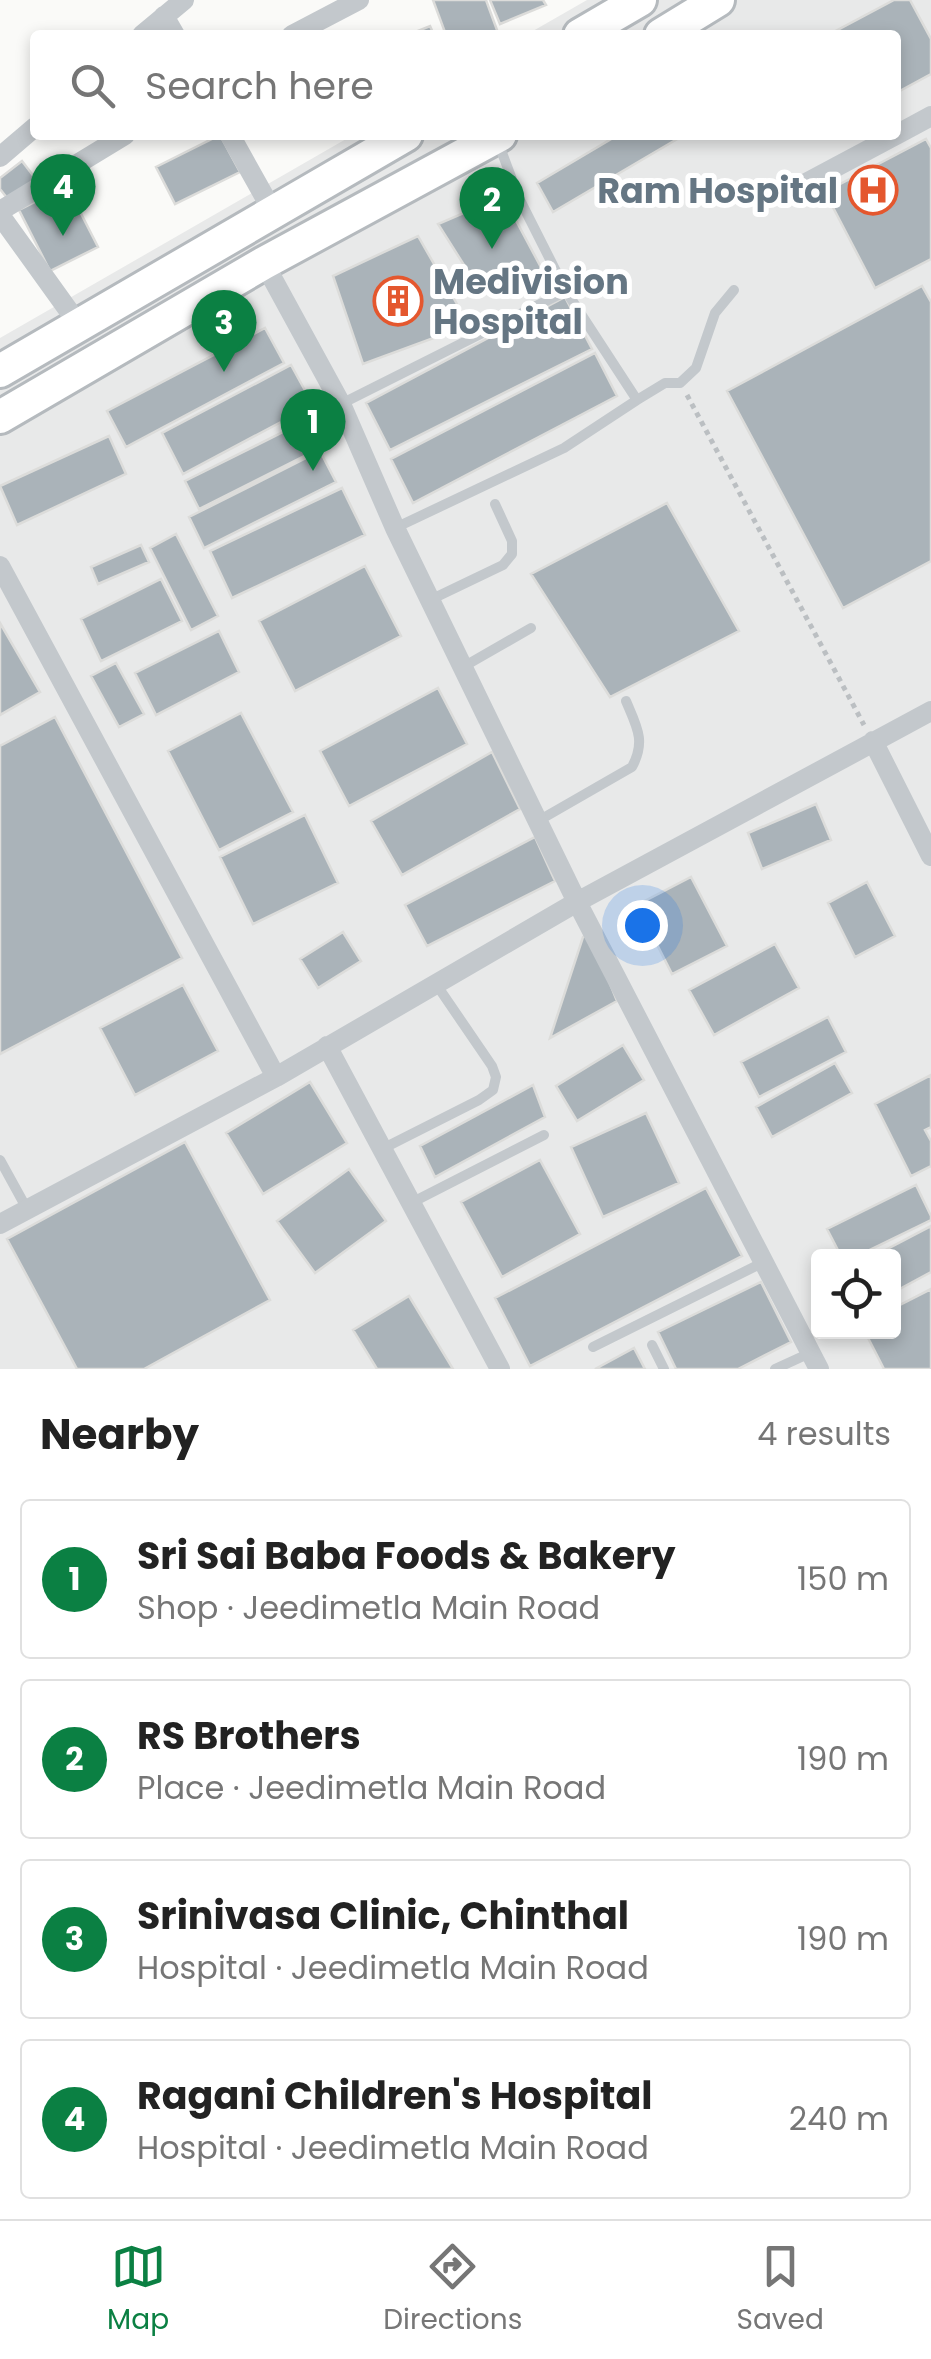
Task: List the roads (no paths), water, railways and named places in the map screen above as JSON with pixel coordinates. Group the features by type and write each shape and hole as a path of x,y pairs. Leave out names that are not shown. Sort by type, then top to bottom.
{"main road":[{"path":"589,30 640,0"},
{"path":"669,30 718,0"},
{"path":"0,371 400,140"},
{"path":"412,140 432,172"},
{"path":"0,417 264,263 491,140"}],"street":[{"path":"148,30 184,0"},
{"path":"302,30 359,0"},
{"path":"164,16 172,30"},
{"path":"901,132 931,116"},
{"path":"0,157 30,131"},
{"path":"79,325 0,213 118,140"},
{"path":"233,140 273,212"},
{"path":"791,191 887,140"},
{"path":"264,263 342,404 395,528 576,902 815,1361"},
{"path":"0,566 276,1076"},
{"path":"0,1224 276,1076 576,902 931,711"},
{"path":"873,741 931,856"},
{"path":"326,1046 500,1369"}],"lane":[{"path":"499,140 519,198 566,291 637,400"},
{"path":"395,528 564,448 665,383 680,383 696,368 715,313 734,290"},
{"path":"342,404 566,291"},
{"path":"430,600 503,565 512,554 512,541 495,504"},
{"path":"463,668 531,628"},
{"path":"537,822 632,767 639,754 640,738 626,701"},
{"path":"382,1149 493,1090 496,1077 492,1066 436,983"},
{"path":"411,1203 544,1135"},
{"path":"0,1160 27,1209"},
{"path":"593,1347 764,1262"},
{"path":"652,1345 664,1369"},
{"path":"776,1369 815,1361"}],"place":[{"name":"Ram Hospital","path":"873,190"},
{"name":"Ragani Children's Hospital","path":"63,236"},
{"name":"RS Brothers","path":"492,249"},
{"name":"Medivision Hospital","path":"398,301"},
{"name":"Srinivasa Clinic, Chinthal","path":"224,372"},
{"name":"Sri Sai Baba Foods & Bakery","path":"313,471"}]}
